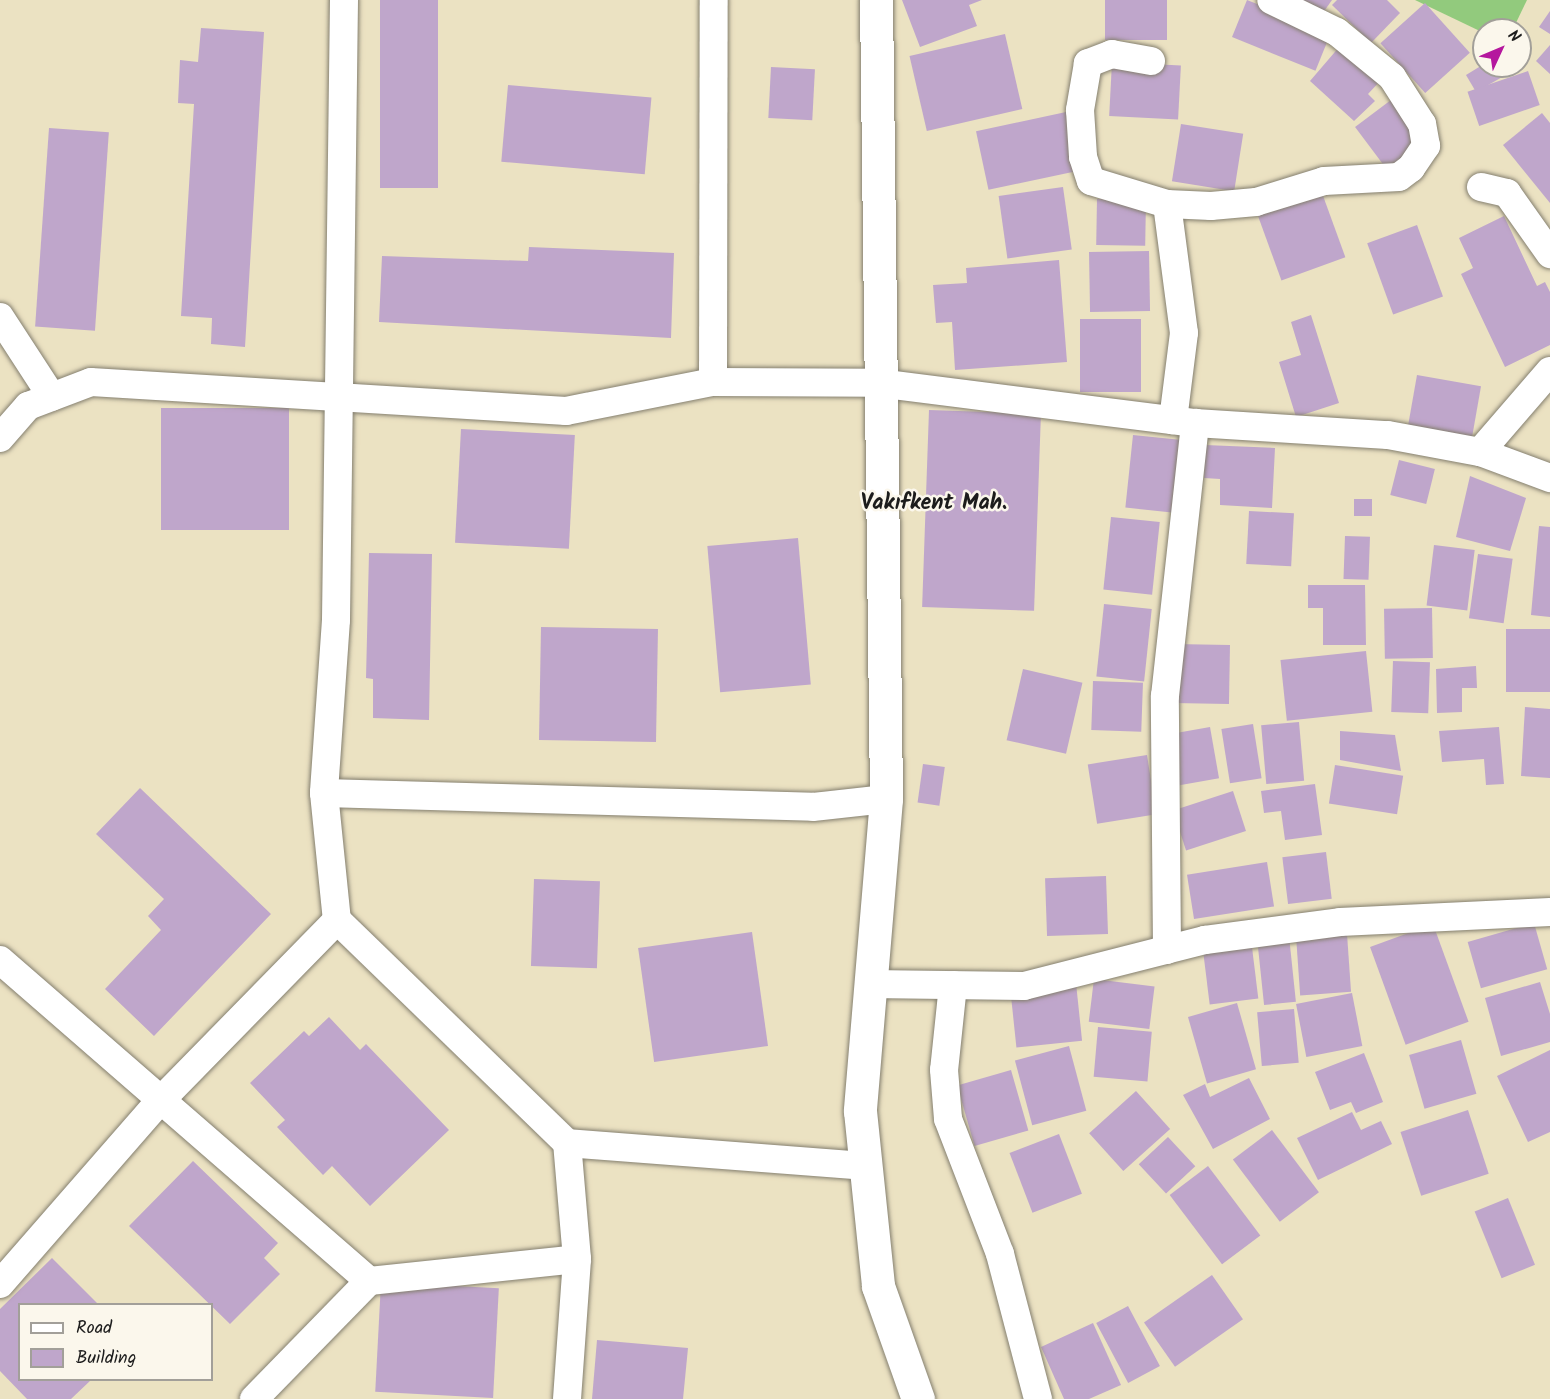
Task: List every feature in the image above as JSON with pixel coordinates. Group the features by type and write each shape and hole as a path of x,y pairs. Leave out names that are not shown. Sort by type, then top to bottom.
{"street":[{"path":"344,0 335,399 336,620 324,793 337,920 567,1143 866,1166"},
{"path":"713,382 714,0"},
{"path":"876,0 878,383 886,799 860,1112 878,1286 918,1399"},
{"path":"1151,61 1112,54 1088,63 1080,110 1083,156 1091,181 1167,204 1256,202 1324,181 1399,177 1426,146 1422,124 1392,77 1337,32 1271,0"},
{"path":"1481,187 1507,193 1550,254"},
{"path":"1167,204 1184,333 1184,421 1165,696 1167,950"},
{"path":"0,317 52,397"},
{"path":"1480,452 1550,370"},
{"path":"0,438 28,406 91,382 335,399 566,411 713,382 878,383 1184,421 1388,435 1480,452 1550,478"},
{"path":"324,793 813,807 886,799"},
{"path":"869,984 1024,986 1167,950 1340,922 1550,912"},
{"path":"0,1284 159,1102 337,920"},
{"path":"0,960 159,1102 369,1281"},
{"path":"953,985 944,1070 948,1119 1000,1254 1038,1399"},
{"path":"567,1143 577,1259 567,1399"},
{"path":"254,1399 369,1281 577,1259"}],"green space":[{"path":"1415,0 1527,0 1518,18 1472,18 1472,27"}],"building":[{"path":"380,0 438,0 438,188 380,188"},
{"path":"902,0 982,0 969,5 977,26 920,47"},
{"path":"1105,0 1167,0 1167,40 1105,40"},
{"path":"1247,0 1330,34 1315,71 1232,37"},
{"path":"1293,0 1332,0 1320,17"},
{"path":"1337,0 1387,0 1400,13 1371,43 1332,5"},
{"path":"1425,3 1470,53 1425,93 1380,43"},
{"path":"1550,11 1550,34 1539,27"},
{"path":"201,28 264,32 245,347 211,344 212,318 181,316 194,104 178,103 180,60 198,62"},
{"path":"1005,34 1022,109 927,131 910,56"},
{"path":"1550,45 1550,74 1536,61"},
{"path":"1340,46 1382,79 1368,94 1375,101 1354,121 1310,81"},
{"path":"1112,62 1181,66 1178,120 1109,116"},
{"path":"771,67 815,69 812,120 768,118"},
{"path":"1472,71 1472,78 1500,78 1476,92 1466,75"},
{"path":"1508,78 1530,78 1540,105 1479,126 1467,92"},
{"path":"508,85 651,98 645,174 501,162"},
{"path":"1391,100 1423,142 1387,169 1355,127"},
{"path":"1066,112 1078,171 988,190 976,131"},
{"path":"1542,113 1550,123 1550,203 1503,145"},
{"path":"1181,124 1243,134 1234,191 1172,181"},
{"path":"49,128 109,132 95,331 35,327"},
{"path":"1318,182 1345,257 1281,280 1254,205"},
{"path":"1063,187 1072,249 1007,258 999,196"},
{"path":"1097,199 1146,200 1145,246 1096,245"},
{"path":"1504,216 1537,286 1545,282 1550,292 1550,345 1505,367 1461,274 1473,268 1459,238"},
{"path":"1417,225 1443,296 1393,315 1367,243"},
{"path":"529,247 674,253 671,338 379,322 382,256 528,261"},
{"path":"1149,251 1150,311 1090,312 1089,252"},
{"path":"1059,260 1067,362 955,370 952,322 936,323 933,285 967,283 966,268"},
{"path":"1311,315 1339,403 1296,417 1279,362 1301,355 1291,322"},
{"path":"1080,319 1141,319 1141,392 1080,392"},
{"path":"1417,375 1481,386 1472,438 1408,427"},
{"path":"161,408 289,408 289,530 161,530"},
{"path":"929,410 1041,414 1034,611 922,607"},
{"path":"461,429 575,435 569,549 455,543"},
{"path":"1133,435 1182,440 1174,513 1125,508"},
{"path":"1205,445 1275,448 1272,508 1220,505 1220,479 1204,478"},
{"path":"1399,460 1435,469 1426,504 1390,495"},
{"path":"1470,476 1526,498 1510,551 1456,537"},
{"path":"1354,499 1372,499 1372,516 1354,516"},
{"path":"1249,511 1294,513 1291,566 1246,564"},
{"path":"1111,517 1160,522 1152,595 1103,590"},
{"path":"1539,526 1550,527 1550,617 1531,615"},
{"path":"1345,536 1370,537 1368,580 1343,579"},
{"path":"798,538 811,684 720,692 707,546"},
{"path":"1434,545 1475,550 1467,611 1427,606"},
{"path":"369,553 432,554 429,720 373,718 373,679 366,678"},
{"path":"1478,554 1513,559 1504,623 1469,618"},
{"path":"1308,585 1365,585 1366,645 1323,645 1323,608 1308,608"},
{"path":"1104,604 1152,609 1144,682 1096,677"},
{"path":"1432,608 1433,658 1385,659 1384,609"},
{"path":"541,627 658,629 656,742 539,740"},
{"path":"1506,629 1550,629 1550,692 1506,692"},
{"path":"1174,644 1230,645 1229,704 1173,703"},
{"path":"1366,651 1372,712 1287,721 1280,660"},
{"path":"1393,661 1430,662 1428,713 1391,712"},
{"path":"1476,666 1477,688 1462,688 1462,712 1437,713 1436,669"},
{"path":"1023,669 1082,683 1066,754 1007,740"},
{"path":"1093,681 1143,683 1141,732 1091,730"},
{"path":"1525,707 1550,709 1550,778 1521,776"},
{"path":"1299,722 1304,781 1266,784 1261,725"},
{"path":"1253,724 1262,778 1230,783 1221,729"},
{"path":"1210,727 1219,778 1177,786 1168,734"},
{"path":"1499,727 1504,784 1486,785 1484,759 1442,762 1439,731"},
{"path":"1340,731 1395,735 1401,771 1340,760"},
{"path":"1147,755 1156,814 1097,824 1088,764"},
{"path":"923,764 945,767 939,806 918,803"},
{"path":"1335,765 1403,776 1397,814 1329,804"},
{"path":"1315,784 1322,835 1285,840 1281,811 1264,813 1261,791"},
{"path":"140,788 271,914 154,1036 105,989 161,930 148,916 164,899 96,834"},
{"path":"1233,791 1246,831 1186,850 1173,810"},
{"path":"1326,852 1332,899 1288,904 1282,857"},
{"path":"1267,862 1274,906 1194,919 1187,875"},
{"path":"1106,876 1108,934 1047,936 1045,878"},
{"path":"534,879 600,881 597,968 531,966"},
{"path":"1534,923 1547,969 1481,988 1468,942"},
{"path":"1433,924 1469,1022 1406,1045 1370,947"},
{"path":"752,932 768,1046 654,1062 638,948"},
{"path":"1347,934 1351,992 1300,995 1296,938"},
{"path":"1289,936 1296,1002 1264,1005 1257,939"},
{"path":"1251,939 1258,999 1210,1005 1202,945"},
{"path":"1094,979 1155,986 1149,1029 1089,1022"},
{"path":"1540,982 1550,1014 1550,1042 1501,1056 1485,998"},
{"path":"1076,983 1082,1041 1016,1048 1010,990"},
{"path":"1352,993 1362,1046 1306,1057 1296,1004"},
{"path":"1237,1003 1256,1069 1207,1083 1188,1017"},
{"path":"1294,1009 1299,1063 1262,1066 1257,1012"},
{"path":"329,1017 360,1050 366,1044 449,1130 370,1206 332,1166 323,1175 277,1127 285,1120 250,1083 304,1031 309,1036"},
{"path":"1098,1027 1152,1032 1147,1082 1094,1077"},
{"path":"1461,1040 1476,1094 1425,1109 1409,1055"},
{"path":"1069,1046 1086,1111 1032,1125 1015,1060"},
{"path":"1550,1050 1550,1132 1528,1142 1497,1076"},
{"path":"1364,1053 1383,1102 1356,1113 1351,1102 1330,1110 1315,1072"},
{"path":"1011,1070 1028,1131 975,1146 957,1085"},
{"path":"1249,1078 1270,1119 1213,1149 1183,1095 1205,1084 1210,1097"},
{"path":"1136,1091 1170,1129 1123,1171 1089,1133"},
{"path":"1468,1110 1489,1174 1421,1196 1400,1132"},
{"path":"1352,1112 1361,1130 1381,1121 1392,1144 1318,1180 1297,1138"},
{"path":"1272,1130 1319,1192 1280,1222 1233,1159"},
{"path":"1059,1134 1082,1194 1032,1213 1010,1153"},
{"path":"1168,1137 1195,1166 1166,1194 1139,1164"},
{"path":"193,1161 278,1243 264,1258 280,1274 230,1324 213,1308 213,1303 208,1303 129,1226"},
{"path":"1208,1166 1260,1235 1222,1264 1170,1195"},
{"path":"1508,1198 1535,1265 1502,1278 1475,1211"},
{"path":"52,1258 97,1303 18,1303 18,1381 90,1381 71,1399 27,1399 0,1371 0,1309"},
{"path":"1212,1275 1243,1319 1175,1367 1144,1323"},
{"path":"381,1282 499,1288 493,1398 375,1392"},
{"path":"1128,1306 1160,1366 1128,1383 1096,1323"},
{"path":"1093,1323 1121,1385 1089,1399 1064,1399 1041,1347"},
{"path":"597,1340 688,1348 683,1399 592,1399"}],"district":[{"name":"Vakıfkent Mah.","path":"934,504"}]}
